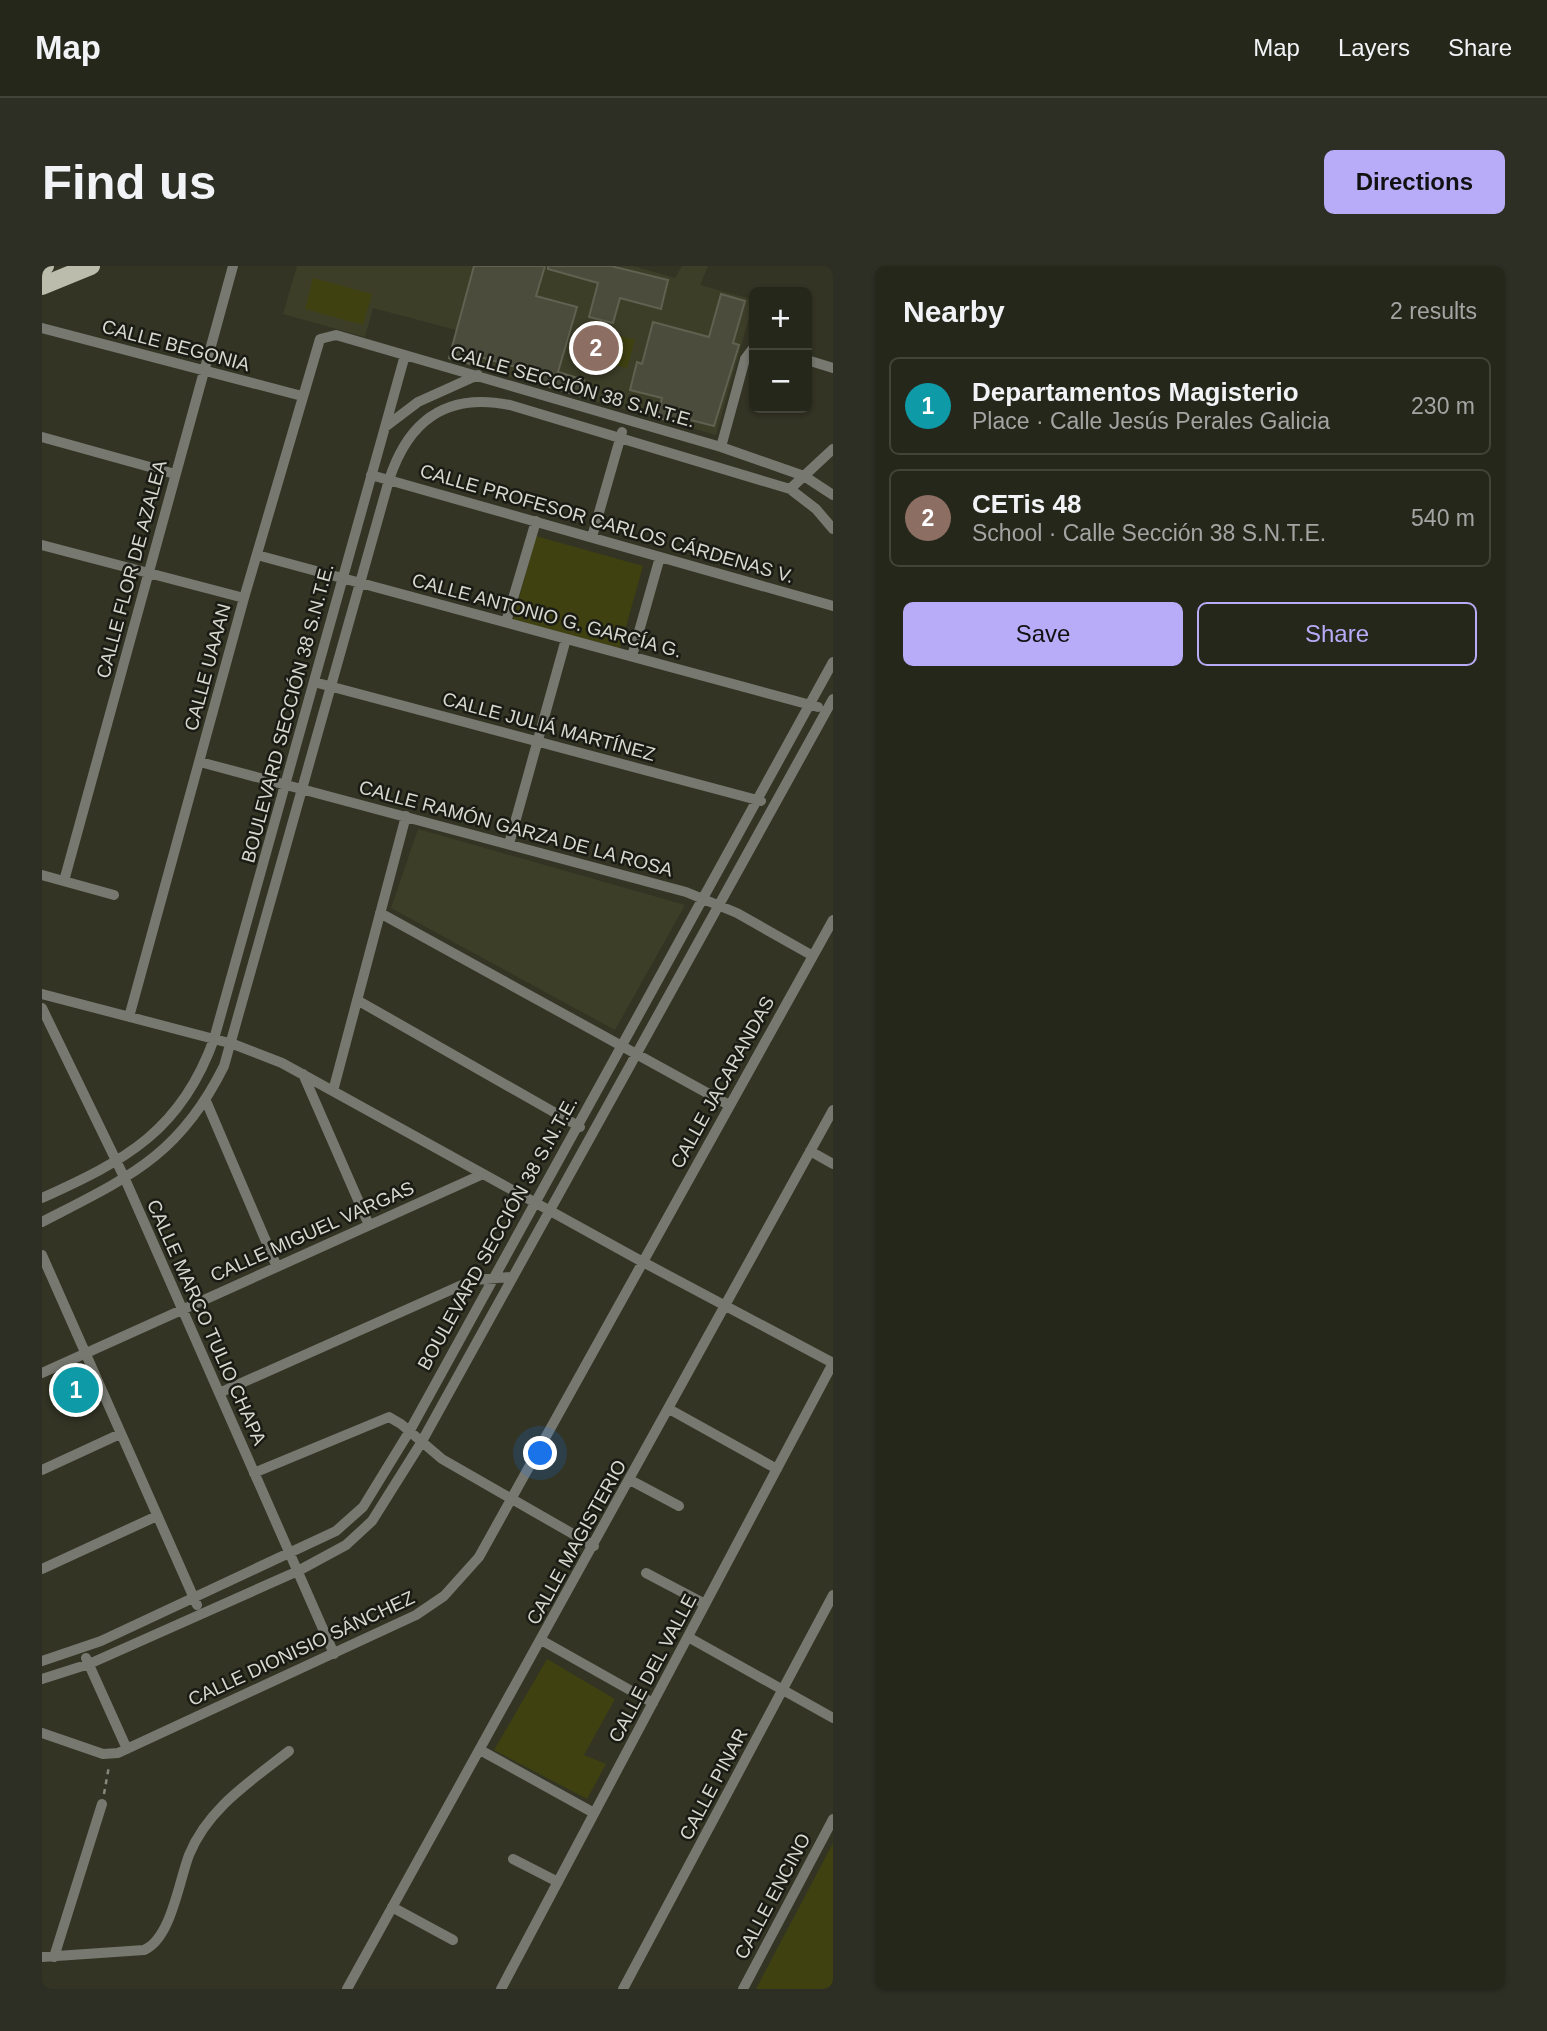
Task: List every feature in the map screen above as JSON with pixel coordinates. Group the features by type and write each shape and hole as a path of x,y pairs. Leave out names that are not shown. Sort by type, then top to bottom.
{"main road":[{"path":"42,286 91,266"}],"street":[{"path":"42,286 44,266"},
{"name":"CALLE FLOR DE AZALEA","path":"64,881 233,266"},
{"name":"CALLE BEGONIA","path":"42,328 302,396"},
{"name":"CALLE SECCIÓN 38 S.N.T.E.","path":"331,334 721,447 804,476"},
{"name":"CALLE UAAAN","path":"129,1017 244,598 317,345 320,339 331,334"},
{"path":"721,447 752,350"},
{"name":"BOULEVARD SECCIÓN 38 S.N.T.E.","path":"42,1198 117,1163 152,1137 185,1100 214,1039 405,355"},
{"path":"812,362 833,368"},
{"path":"385,427 436,393 478,375"},
{"name":"CALLE SECCIÓN 38 S.N.T.E.","path":"445,409 472,402 497,402 620,436 790,489"},
{"name":"BOULEVARD SECCIÓN 38 S.N.T.E.","path":"42,1222 125,1179 167,1149 206,1101 233,1044 389,480 408,438 424,421 445,409"},
{"path":"592,537 625,419"},
{"path":"42,438 175,474"},
{"path":"833,449 790,489 816,509 833,529"},
{"name":"CALLE PROFESOR CARLOS CÁRDENAS V.","path":"371,475 833,606"},
{"path":"804,476 833,495"},
{"path":"506,622 536,521"},
{"path":"43,547 244,598"},
{"name":"CALLE ANTONIO G. GARCÍA G.","path":"257,555 827,710"},
{"path":"632,656 660,557"},
{"path":"509,844 566,639"},
{"name":"BOULEVARD SECCIÓN 38 S.N.T.E.","path":"42,1661 82,1649 290,1555 336,1531 363,1507 409,1432 491,1277 811,706 833,662"},
{"name":"CALLE JULIÁ MARTÍNEZ","path":"314,682 774,805"},
{"name":"BOULEVARD SECCIÓN 38 S.N.T.E.","path":"42,1679 89,1664 298,1571 361,1534 383,1506 421,1443 833,699"},
{"name":"CALLE RAMÓN GARZA DE LA ROSA","path":"200,762 286,783 704,898 813,956"},
{"path":"333,1091 406,816"},
{"path":"42,875 114,895"},
{"path":"380,913 729,1105"},
{"name":"CALLE JACARANDAS","path":"641,1261 833,920"},
{"path":"42,994 233,1044 303,1074 641,1261 833,1363"},
{"path":"357,1000 591,1134"},
{"name":"CALLE MARCO TULIO CHAPA","path":"42,1008 125,1179 334,1654"},
{"path":"303,1074 369,1225"},
{"path":"206,1101 277,1267"},
{"name":"CALLE MAGISTERIO","path":"346,1989 594,1546 833,1110"},
{"path":"810,1151 833,1164"},
{"name":"CALLE MIGUEL VARGAS","path":"42,1373 482,1174"},
{"path":"42,1255 201,1614"},
{"name":"CALLE DIONISIO SÁNCHEZ","path":"111,1754 334,1654 416,1615 444,1596 479,1557 641,1261"},
{"path":"219,1392 473,1280 511,1277"},
{"name":"CALLE DEL VALLE","path":"501,1989 833,1363"},
{"path":"669,1409 777,1469"},
{"path":"254,1473 383,1418 396,1419 442,1459 594,1546"},
{"path":"42,1470 120,1434"},
{"path":"630,1480 680,1506"},
{"path":"42,1569 157,1516"},
{"path":"646,1573 705,1604"},
{"name":"CALLE PINAR","path":"623,1989 833,1595"},
{"path":"688,1637 833,1718"},
{"path":"541,1640 653,1703"},
{"path":"82,1649 127,1749"},
{"path":"42,1733 111,1754"},
{"path":"480,1750 594,1813"},
{"path":"42,1958 144,1950 157,1943 164,1930 189,1855 205,1824 235,1793 289,1751"},
{"path":"54,1957 102,1804"},
{"name":"CALLE ENCINO","path":"743,1989 833,1819"},
{"path":"513,1859 558,1882"},
{"path":"392,1907 453,1940"}],"path":[{"path":"102,1804 111,1754"}],"shaded area":[{"path":"297,266 633,266 675,278 682,266 708,266 700,285 749,299 749,318 716,435 448,360 456,330 373,308 365,337 283,314"},
{"path":"313,278 372,294 363,325 305,309"},
{"path":"597,329 635,340 627,368 589,357"},
{"path":"536,536 643,566 620,648 513,620"},
{"path":"418,829 685,905 615,1030 391,908"},
{"path":"547,1659 615,1699 584,1755 606,1764 587,1799 494,1750"},
{"path":"833,1843 833,1989 756,1989"}],"building":[{"path":"474,266 545,266 536,296 577,307 558,372 584,380 579,396 528,380 531,371 476,356 474,365 449,358"},
{"path":"548,266 611,266 668,280 661,309 620,298 613,323 589,317 598,283 548,269"},
{"path":"721,294 745,301 733,343 739,345 714,426 683,418 682,424 657,418 662,398 630,390 637,362 642,364 653,322 709,337"},
{"path":"83,1369 95,1400 69,1410 57,1380"}],"place":[{"name":"CETis 48","path":"596,348"},
{"name":"Departamentos Magisterio","path":"76,1390"}]}
